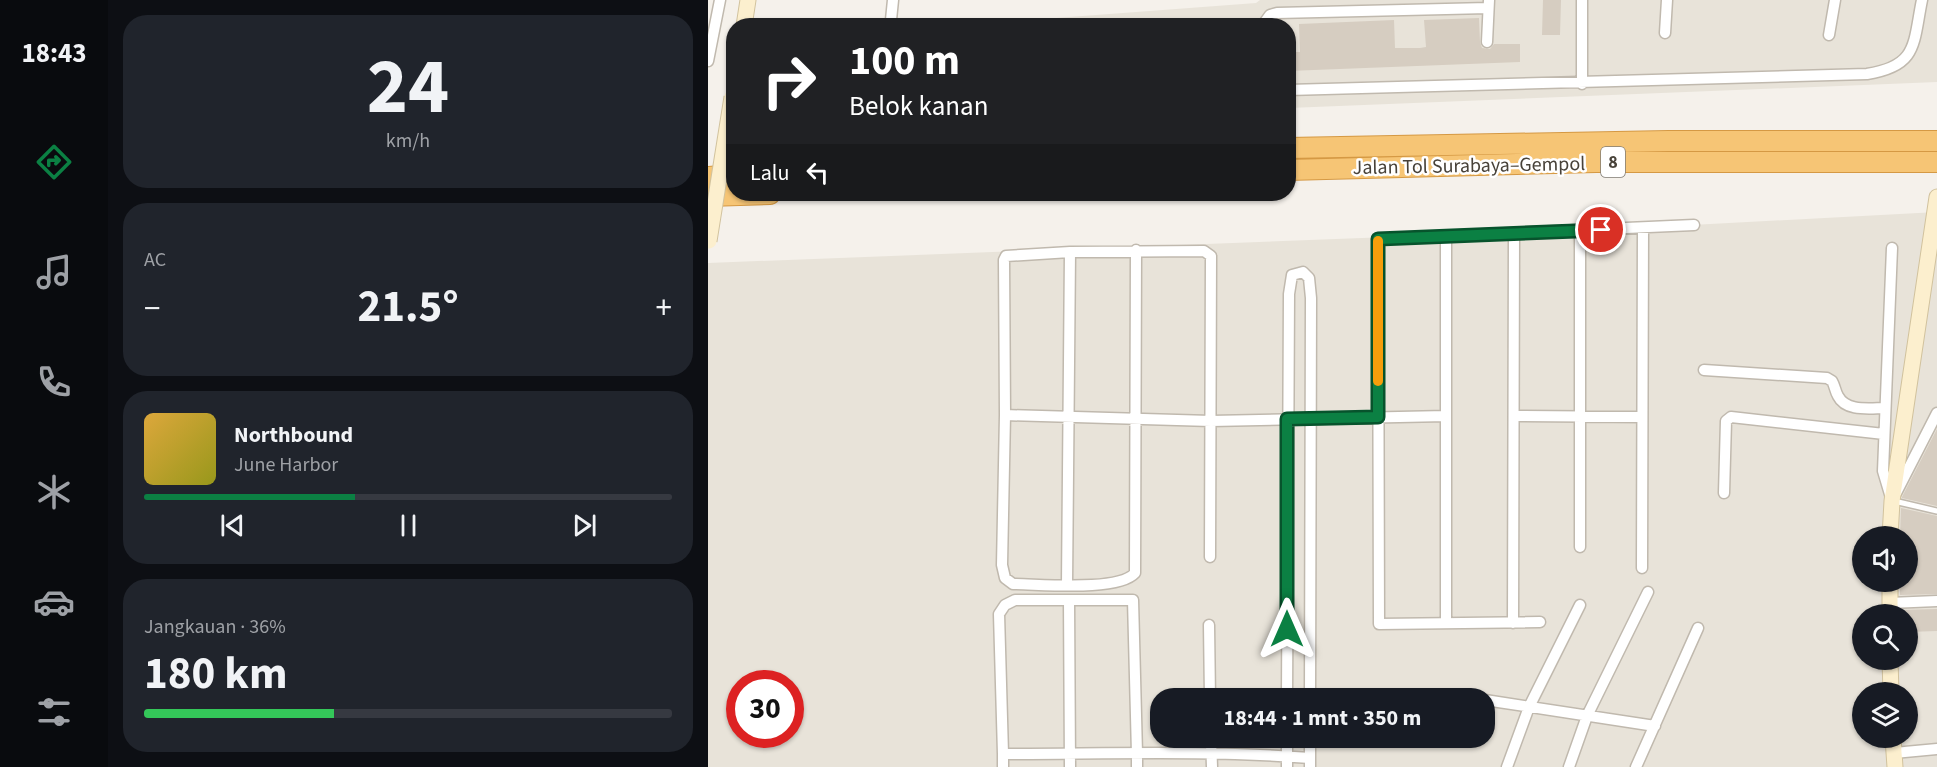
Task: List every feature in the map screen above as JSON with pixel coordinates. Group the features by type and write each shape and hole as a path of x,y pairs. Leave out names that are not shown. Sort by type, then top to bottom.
{"highway":[{"name":"Jalan Tol Surabaya–Gempol","path":"1296,148 1668,141 1937,141"},
{"name":"Jalan Tol Surabaya–Gempol","path":"1296,170 1596,162 1937,162"},
{"path":"708,177 726,176"},
{"path":"708,196 726,195"}],"street":[{"path":"708,61 720,0"},
{"path":"745,18 748,0"},
{"path":"891,18 893,0"},
{"path":"1331,0 1331,12"},
{"path":"1582,0 1582,84"},
{"path":"1665,33 1667,0"},
{"path":"1829,35 1835,0"},
{"path":"1296,90 1582,84 1867,74 1890,70 1907,57 1922,0"},
{"path":"1268,18 1277,13 1331,12 1406,5 1489,4 1487,42"},
{"path":"709,247 726,136"},
{"path":"1891,526 1892,501 1937,197"},
{"path":"1540,622 1379,624 1378,239 1694,225"},
{"path":"1642,568 1643,228"},
{"path":"1580,230 1580,547"},
{"path":"1514,233 1514,623"},
{"path":"1446,236 1446,623"},
{"path":"1892,248 1882,471 1892,501"},
{"path":"1136,250 1135,573 1130,580 1113,584 1013,584 1005,578 1002,565 1005,415 1004,260 1010,255 1136,250 1204,250 1211,256 1210,557"},
{"path":"1067,584 1070,252"},
{"path":"1287,688 1289,294 1292,275 1303,272 1309,278 1311,298 1310,688"},
{"path":"1704,370 1827,378 1832,381 1837,395 1845,404 1853,407 1885,408"},
{"path":"1892,501 1937,412"},
{"path":"1005,415 1211,421 1446,416"},
{"path":"1514,416 1642,417"},
{"path":"1724,493 1724,433 1726,421 1731,417 1884,434"},
{"path":"1569,767 1587,716 1648,592"},
{"path":"1003,767 999,615 1005,605 1015,600 1133,600 1137,767"},
{"path":"1069,600 1070,767"},
{"path":"1918,604 1937,601"},
{"path":"1507,767 1529,707 1580,606"},
{"path":"1209,625 1210,688"},
{"path":"1636,767 1698,628"},
{"path":"1495,702 1655,726"},
{"path":"1211,748 1212,767"},
{"path":"1894,753 1937,748"},
{"path":"1002,754 1211,754 1310,762"}],"lane":[{"path":"1892,501 1937,511"}],"shaded area":[{"path":"1260,0 1937,0 1937,82 1296,108 1296,18 1057,18 1256,3"},
{"path":"1937,212 1937,767 708,767 708,263 1673,226"}],"building":[{"path":"1543,0 1561,0 1560,35 1542,35"},
{"path":"1479,18 1482,48 1490,49 1494,44 1520,44 1520,62 1296,71 1296,52 1300,52 1299,24 1394,20 1395,48 1420,48 1426,47 1424,20"},
{"path":"1937,429 1937,506 1902,498 1902,497"},
{"path":"1901,508 1937,516 1937,594 1900,595 1900,592 1918,592 1918,526 1900,526"},
{"path":"1937,609 1937,631 1918,632 1918,610"}],"slow traffic":[{"path":"1378,241 1378,381"}],"route":[{"path":"1287,629 1287,419 1378,417 1378,239 1601,230"}]}
